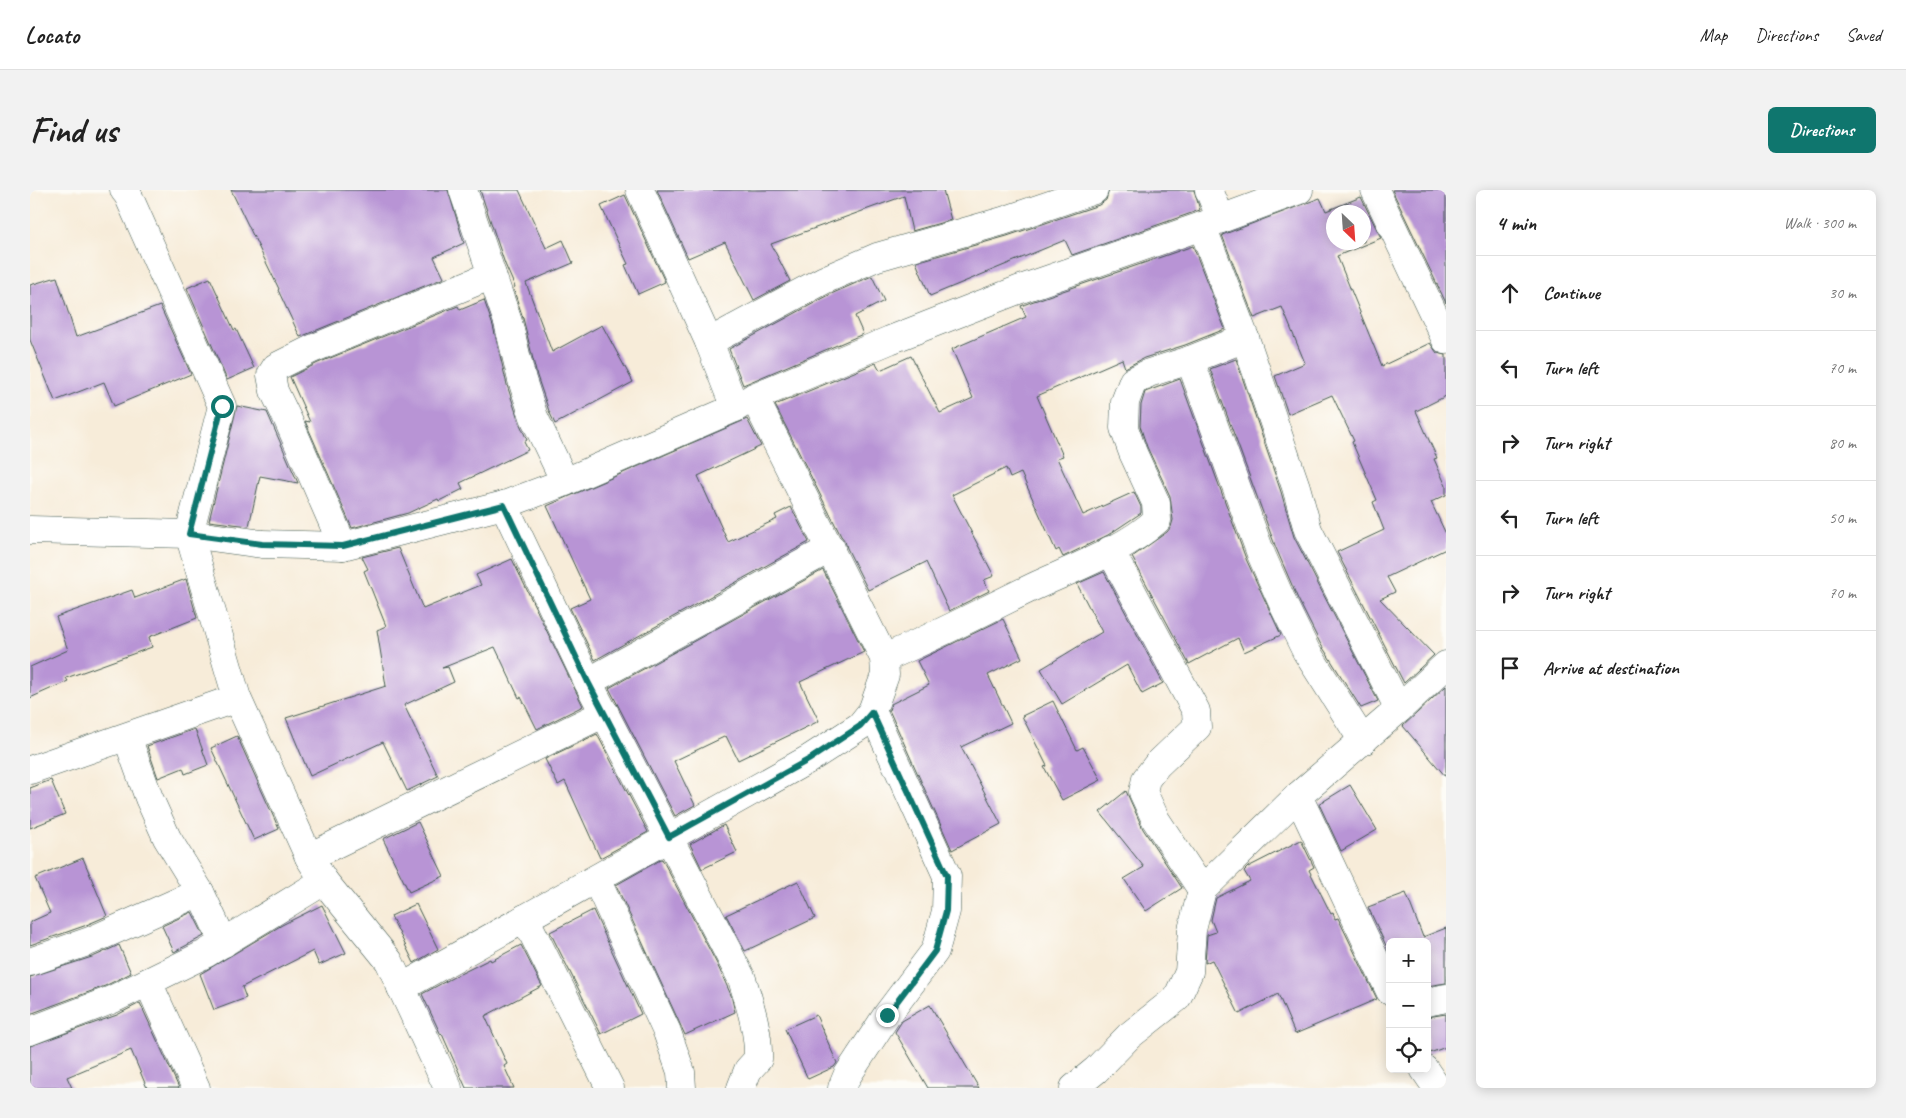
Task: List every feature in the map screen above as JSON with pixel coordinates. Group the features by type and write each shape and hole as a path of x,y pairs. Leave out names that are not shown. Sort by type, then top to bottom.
{"street":[{"path":"464,190 508,322 522,380 534,417 565,482"},
{"path":"401,988 810,759 860,726 872,712 885,675 884,658 831,548 709,342 640,190"},
{"path":"709,342 824,280 877,257 1003,221 1094,190"},
{"path":"1209,190 1211,223 1245,338 1296,487 1308,530 1399,709"},
{"path":"30,530 189,534 262,544 343,546 504,505 565,482 744,402 890,340 1018,290 1211,223 1299,190"},
{"path":"1375,190 1446,340"},
{"path":"129,192 222,406 189,534 237,698 309,857 324,881 389,961 448,1088"},
{"path":"343,546 274,391 271,375 276,367 312,349 492,275"},
{"path":"884,658 920,644 962,621 1110,550 1145,531 1157,520 1156,503 1133,453 1124,428 1125,402 1133,381 1149,373 1190,360 1245,338"},
{"path":"1190,360 1261,554 1284,606 1306,651 1362,741"},
{"path":"504,505 588,682 742,979 759,1046 758,1059 748,1070 741,1088"},
{"path":"588,682 831,548"},
{"path":"1110,550 1196,711 1197,727 1157,765 1146,779 1143,792 1156,820 1202,890"},
{"path":"1074,1088 1096,1070 1129,1036 1177,998 1189,972 1192,930 1202,890 1298,796 1399,709 1446,665"},
{"path":"30,770 237,698"},
{"path":"309,857 604,712"},
{"path":"842,1088 847,1076 887,1015 935,951 946,911 947,876 872,712"},
{"path":"127,737 149,798 167,838 200,892 224,943"},
{"path":"1298,796 1386,983"},
{"path":"596,879 667,1032 681,1072 682,1088"},
{"path":"30,1032 111,1000 224,943 324,881"},
{"path":"30,962 90,941 200,892"},
{"path":"525,918 610,1088"},
{"path":"148,982 191,1086"},
{"path":"1431,1001 1446,998"},
{"path":"1427,1073 1437,1088"}],"building":[{"path":"231,190 448,190 464,243 434,257 444,278 300,337"},
{"path":"480,190 519,190 546,248 563,240 573,263 526,283 552,352 602,325 633,382 555,424 537,376 523,318 513,288 515,287 505,264"},
{"path":"657,190 943,190 951,220 912,231 904,196 771,244 790,281 754,300 725,242 688,258"},
{"path":"1109,190 1194,190 1200,210 1072,255 1065,240 930,296 916,262 1007,236 1099,205 1106,200"},
{"path":"1392,190 1446,190 1446,303"},
{"path":"625,195 665,282 638,294 625,265 628,264 601,206"},
{"path":"1361,197 1365,205 1341,205"},
{"path":"1320,198 1326,211 1326,250 1352,250 1337,256 1382,366 1430,343 1437,353 1446,355 1446,396 1416,411 1437,458 1434,459 1446,486 1446,495 1431,502 1446,534 1446,549 1387,577 1395,592 1380,599 1434,655 1404,683 1337,552 1384,530 1373,502 1377,500 1352,442 1354,441 1332,395 1288,414 1275,376 1305,363 1282,307 1254,318 1222,235"},
{"path":"1371,218 1381,238 1371,242"},
{"path":"1193,246 1225,329 1185,345 1144,358 1125,368 1122,359 1037,396 1063,456 1057,458 1083,515 1134,492 1141,507 1141,513 1108,535 1063,557 1059,549 1056,551 1021,473 1010,478 1006,468 952,495 994,576 984,580 989,591 949,611 926,562 868,590 775,405 876,363 880,370 911,356 940,413 973,398 952,349 1026,317 1021,306"},
{"path":"872,276 884,301 855,316 863,334 743,385 729,349 831,294"},
{"path":"57,277 76,337 160,306 191,374 114,406 104,382 55,401 30,340 30,285"},
{"path":"210,278 254,368 227,380 187,288"},
{"path":"484,300 493,326 507,385 527,440 524,442 528,450 460,483 463,489 439,501 438,499 408,513 352,528 305,421 310,422 290,377 318,363 458,306 460,310"},
{"path":"1236,359 1281,492 1294,537 1378,701 1361,708 1320,643 1298,599 1276,548 1210,369"},
{"path":"1180,379 1246,559 1281,635 1244,652 1238,638 1189,664 1132,557 1167,532 1173,520 1170,496 1147,447 1140,426 1141,405 1145,392"},
{"path":"237,406 267,412 298,483 260,476 249,526 209,521"},
{"path":"747,419 761,446 698,476 728,542 777,519 775,515 791,507 809,542 595,660 570,608 590,599 547,506"},
{"path":"398,548 423,609 481,585 476,575 512,559 583,706 537,729 521,697 519,698 495,647 442,668 448,667 454,682 404,705 438,776 407,791 383,742 310,776 286,718 386,686 377,630 386,626 364,571 368,569 362,557"},
{"path":"823,570 864,652 800,682 819,721 738,760 726,736 674,761 695,805 675,816 609,688"},
{"path":"1104,572 1163,683 1142,694 1127,665 1062,704 1041,669 1102,632 1077,584"},
{"path":"186,579 197,618 149,637 152,647 66,678 68,681 30,698 30,667 68,650 56,617 132,590 135,598"},
{"path":"1003,619 1022,658 988,675 1011,723 961,747 1001,824 952,850 889,710 891,704 929,685 917,661"},
{"path":"1446,686 1446,777 1403,726"},
{"path":"1053,701 1077,750 1083,747 1101,780 1062,800 1044,767 1047,766 1022,716"},
{"path":"195,729 208,765 185,774 183,768 158,778 147,746"},
{"path":"597,734 648,832 600,858 565,781 558,785 545,759"},
{"path":"237,736 279,829 254,840 211,748"},
{"path":"51,780 65,814 30,828 30,788"},
{"path":"1350,785 1377,830 1341,851 1319,804"},
{"path":"1126,791 1143,829 1182,888 1146,911 1124,879 1144,867 1100,812"},
{"path":"418,822 444,876 409,892 383,839"},
{"path":"724,825 737,852 702,869 690,844"},
{"path":"1301,840 1314,867 1309,870 1331,914 1333,913 1335,919 1338,918 1377,999 1295,1034 1278,994 1239,1014 1212,960 1205,963 1207,935 1216,932 1211,920 1216,898 1250,881 1244,871 1248,867"},
{"path":"83,858 107,916 30,945 30,922 50,913 35,878"},
{"path":"662,859 717,964 731,995 735,1012 685,1035 616,885"},
{"path":"798,881 815,918 745,951 726,915"},
{"path":"1406,893 1423,937 1446,928 1446,983 1431,985 1431,938 1386,938 1386,945 1368,907"},
{"path":"416,904 438,949 414,963 391,916"},
{"path":"322,905 346,953 319,965 313,951 242,987 246,998 214,1010 200,974 282,925"},
{"path":"593,910 641,1014 601,1034 550,932"},
{"path":"192,912 204,936 174,952 162,926"},
{"path":"119,945 131,973 105,986 30,1014 30,977 95,956"},
{"path":"521,945 542,986 485,1016 507,1064 504,1066 514,1088 466,1088 422,994"},
{"path":"140,1003 179,1088 147,1088 131,1050 67,1077 72,1088 30,1088 30,1046 117,1015"},
{"path":"930,1005 979,1088 928,1088 895,1032 902,1021"},
{"path":"1446,1014 1446,1047 1431,1053 1431,1028 1431,1016"},
{"path":"816,1015 837,1063 834,1067 808,1079 785,1029"}],"route":[{"path":"222,406 189,534 262,544 343,546 504,505 588,682 669,837 810,759 860,726 872,712 947,876 946,911 935,951 887,1015"}]}
